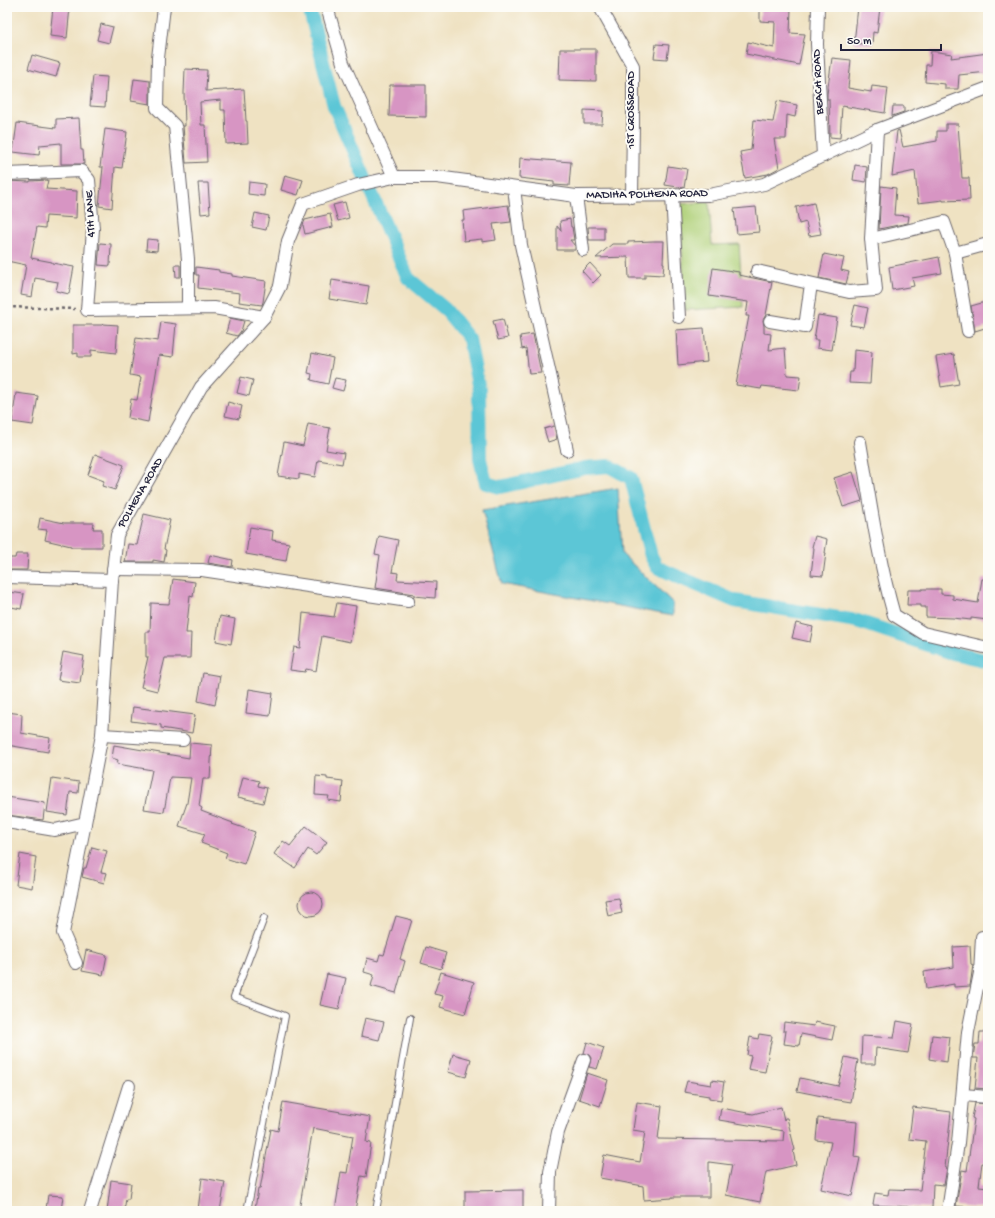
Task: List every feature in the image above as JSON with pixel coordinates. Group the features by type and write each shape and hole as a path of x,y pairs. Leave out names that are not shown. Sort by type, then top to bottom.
{"street":[{"path":"164,7 158,58 157,108 175,126 188,259 188,308"},
{"path":"326,7 342,63 394,177"},
{"name":"1ST CROSSROAD","path":"600,7 632,66 632,197"},
{"name":"BEACH ROAD","path":"818,7 816,44 823,156"},
{"name":"MADIHA POLHENA ROAD","path":"358,185 394,177 437,177 576,196 632,197 709,195 764,184 877,130 988,88"},
{"path":"757,271 849,292 876,290 871,239 877,130"},
{"name":"4TH LANE","path":"7,174 81,172 89,180 93,229 87,310"},
{"name":"POLHENA ROAD","path":"76,963 64,933 102,735 112,575 117,535 201,387 264,317 280,286 288,241 303,204 358,185"},
{"path":"514,188 521,245 567,450"},
{"path":"576,196 583,250"},
{"path":"672,196 679,317"},
{"path":"871,239 944,222 955,253 968,331"},
{"path":"955,253 988,244"},
{"path":"770,321 805,327 811,284"},
{"path":"87,310 214,308 264,317"},
{"path":"860,442 873,515 894,615 923,633 988,646"},
{"path":"7,578 112,575 202,570 408,601"},
{"path":"102,735 182,740"},
{"path":"7,822 55,830 85,823"},
{"path":"948,1211 958,1143 968,1032 980,973 982,937"},
{"path":"549,1211 550,1172 558,1132 584,1060"},
{"path":"90,1211 129,1086"},
{"path":"963,1095 988,1098"}],"lane":[{"path":"247,1211 285,1016 234,997 264,918"},
{"path":"376,1211 410,1018"}],"path":[{"path":"7,307 87,310"}],"green space":[{"path":"709,202 712,245 739,244 743,307 685,310 680,204"}],"water":[{"path":"618,488 622,554 673,603 673,616 502,584 482,510"}],"building":[{"path":"53,7 70,7 67,38 50,36"},
{"path":"760,7 791,9 790,33 805,34 799,65 746,54 748,42 774,48 775,22 760,21"},
{"path":"858,7 880,7 877,33 873,32 872,45 854,43"},
{"path":"101,24 113,27 109,43 97,40"},
{"path":"656,44 669,45 667,59 654,58"},
{"path":"560,49 596,49 596,81 559,80"},
{"path":"931,51 952,54 951,58 988,53 988,72 959,75 958,89 945,89 945,84 925,82 926,65 930,65"},
{"path":"32,55 60,63 56,77 28,69"},
{"path":"832,58 851,60 848,88 871,92 872,86 888,88 885,113 842,106 840,138 830,137 829,99 827,99 827,94"},
{"path":"185,69 207,70 206,91 244,89 248,143 226,144 225,110 221,110 221,100 200,102 201,125 205,125 207,162 186,163 183,126 185,126"},
{"path":"93,76 107,77 105,107 90,106"},
{"path":"134,79 150,81 150,104 131,101"},
{"path":"390,85 426,85 426,117 389,116"},
{"path":"777,101 797,105 795,117 787,115 786,139 774,139 779,168 768,174 745,178 740,152 751,150 754,120 773,122"},
{"path":"893,106 904,106 904,112 892,116"},
{"path":"584,110 603,111 602,124 584,124"},
{"path":"79,118 81,150 83,150 84,164 61,164 61,143 40,145 39,155 13,152 17,123 56,128 56,119"},
{"path":"946,124 958,124 962,178 969,178 970,200 943,200 918,203 915,171 892,176 897,131 899,130 903,147 937,141 937,131 946,131"},
{"path":"105,129 127,132 122,168 115,167 112,208 99,206 103,167 100,167"},
{"path":"520,158 571,162 569,186 554,185 554,182 519,178"},
{"path":"855,165 867,167 866,182 853,180"},
{"path":"668,166 687,169 684,188 665,185"},
{"path":"285,175 303,180 298,195 281,190"},
{"path":"48,180 46,189 77,191 76,218 46,216 45,228 37,227 31,258 74,267 69,294 56,291 58,282 35,278 32,297 21,295 26,265 7,261 7,181 30,182"},
{"path":"249,182 265,184 264,196 248,194"},
{"path":"198,183 208,183 210,213 201,214"},
{"path":"881,186 896,188 894,215 909,216 908,223 879,229"},
{"path":"345,202 349,218 338,221 333,205"},
{"path":"814,203 821,234 809,236 806,222 799,224 796,207"},
{"path":"508,205 511,222 493,224 496,240 482,242 482,239 464,241 462,220 464,220 463,211"},
{"path":"756,207 759,232 737,234 734,209"},
{"path":"255,213 269,216 266,230 252,227"},
{"path":"330,214 333,227 305,234 303,225 305,220"},
{"path":"570,219 574,240 570,240 575,246 575,250 557,250 557,226 561,231 560,221"},
{"path":"588,227 604,227 604,240 589,240"},
{"path":"147,239 158,240 157,251 146,250"},
{"path":"664,241 663,275 645,274 645,278 629,278 628,257 596,258 612,244"},
{"path":"100,243 111,244 110,266 98,265"},
{"path":"824,254 844,258 841,270 849,272 846,284 819,278"},
{"path":"939,257 942,273 912,278 914,286 892,290 889,267"},
{"path":"590,263 601,275 593,283 582,271"},
{"path":"175,265 180,265 180,277 176,277"},
{"path":"196,267 219,270 219,272 232,274 232,276 266,281 262,305 239,302 240,293 198,288 199,275 196,275"},
{"path":"713,268 739,272 739,275 772,282 766,315 763,320 764,333 771,334 769,350 785,348 787,375 801,376 799,390 762,386 761,389 736,385 749,316 746,316 748,302 709,296"},
{"path":"332,280 369,286 366,305 329,299"},
{"path":"985,302 988,314 988,327 975,331 971,306"},
{"path":"855,305 868,308 864,327 850,325"},
{"path":"818,315 837,318 832,350 817,348 818,340 814,340"},
{"path":"230,318 244,321 241,331 237,336 226,333"},
{"path":"503,319 508,338 498,340 493,321"},
{"path":"161,322 176,324 173,357 159,355 148,422 128,418 131,399 137,400 141,377 130,375 136,338 158,341"},
{"path":"73,325 118,325 116,353 91,350 91,357 78,357 78,353 73,354"},
{"path":"704,328 707,362 678,365 676,330"},
{"path":"533,334 541,373 529,374 526,348 522,349 520,336"},
{"path":"854,350 872,352 870,384 849,383 850,372 853,372"},
{"path":"312,353 333,358 328,384 311,380 312,374 308,373"},
{"path":"954,354 959,384 941,387 936,357"},
{"path":"241,377 253,380 249,396 237,393"},
{"path":"335,378 346,380 343,391 332,388"},
{"path":"16,393 38,396 33,425 12,422"},
{"path":"228,402 242,406 239,419 225,416"},
{"path":"308,424 330,428 326,450 344,453 342,464 318,460 315,477 299,474 299,479 278,476 284,442 303,446"},
{"path":"554,426 557,439 548,442 544,429"},
{"path":"95,454 124,465 115,490 102,486 104,481 88,475"},
{"path":"853,472 862,501 843,507 834,478"},
{"path":"144,514 170,520 164,549 166,550 164,562 153,560 153,562 125,562 128,544 137,545"},
{"path":"40,518 64,523 94,523 93,529 102,529 102,547 71,547 45,540 47,530 38,529"},
{"path":"250,527 273,531 272,540 289,543 286,561 246,554"},
{"path":"379,536 398,540 392,572 398,573 397,580 436,582 435,598 414,596 414,594 375,588 380,555 375,554"},
{"path":"815,536 827,539 823,576 811,575 814,548 812,547"},
{"path":"16,554 28,554 27,570 7,570 7,558 15,558"},
{"path":"210,555 233,560 232,567 208,563"},
{"path":"173,579 195,582 193,597 190,596 186,633 191,633 190,658 165,658 157,691 141,687 148,657 146,657 146,632 150,632 151,603 169,604"},
{"path":"982,579 988,579 988,620 926,617 926,607 921,607 921,605 907,605 908,590 922,589 941,589 941,594 953,595 953,599 978,603"},
{"path":"9,592 24,594 21,609 7,606"},
{"path":"337,603 356,606 350,642 322,636 316,671 306,669 305,672 290,670 294,647 300,648 303,613 334,617"},
{"path":"220,616 235,619 231,644 216,641"},
{"path":"796,623 813,627 810,642 792,638"},
{"path":"63,652 84,656 80,683 58,680"},
{"path":"203,673 220,676 215,705 198,701"},
{"path":"249,689 273,693 270,716 246,713"},
{"path":"133,707 195,715 192,733 161,728 161,725 131,721"},
{"path":"7,712 22,714 21,733 50,738 48,752 7,745"},
{"path":"190,743 212,745 210,779 203,779 199,806 202,808 201,811 255,832 244,864 225,858 227,853 201,843 205,834 179,826 187,803 191,778 170,777 164,812 144,809 152,770 117,764 118,760 112,758 114,745 189,758"},
{"path":"316,776 343,781 341,802 328,800 329,796 315,795"},
{"path":"243,777 259,781 258,786 267,788 263,803 238,797"},
{"path":"52,778 79,782 78,793 70,792 67,815 47,812"},
{"path":"7,797 45,803 43,820 7,815"},
{"path":"306,826 327,842 316,855 308,849 295,868 274,854 283,841 290,846"},
{"path":"92,847 107,851 101,872 107,873 104,883 82,877"},
{"path":"20,854 36,857 32,888 16,885"},
{"path":"306,892 316,892 323,899 323,909 316,916 306,916 299,909 299,899"},
{"path":"619,898 622,913 608,916 605,900"},
{"path":"396,916 412,920 400,959 405,961 396,993 371,986 374,975 364,972 367,958 378,961 380,954 384,955"},
{"path":"970,946 971,964 973,965 970,986 954,987 954,984 926,989 924,972 954,967 953,947"},
{"path":"426,947 446,953 441,969 421,963"},
{"path":"86,950 107,955 103,975 82,971"},
{"path":"441,972 474,982 465,1014 440,1007 443,996 434,994"},
{"path":"327,974 346,978 339,1009 320,1005"},
{"path":"365,1018 384,1022 379,1040 361,1036"},
{"path":"897,1021 913,1024 908,1053 876,1048 875,1064 861,1064 862,1036 894,1038"},
{"path":"784,1022 814,1026 815,1022 835,1026 832,1040 801,1034 799,1046 784,1044 786,1031 783,1031"},
{"path":"980,1032 988,1032 987,1089 975,1088 978,1058 973,1058 975,1044 979,1044"},
{"path":"759,1034 772,1036 765,1072 748,1069 751,1056 747,1055 750,1037 758,1039"},
{"path":"932,1035 950,1037 947,1062 929,1059"},
{"path":"587,1042 604,1048 597,1069 589,1067 591,1058 589,1055 584,1053"},
{"path":"453,1054 471,1059 466,1077 448,1072"},
{"path":"845,1057 858,1060 851,1102 797,1091 800,1078 838,1086"},
{"path":"587,1073 608,1080 600,1106 579,1099"},
{"path":"712,1080 724,1082 721,1100 709,1098 709,1096 684,1092 687,1081 711,1085"},
{"path":"283,1102 370,1117 366,1142 371,1143 366,1177 361,1176 355,1211 335,1211 341,1172 347,1173 353,1136 313,1128 299,1211 268,1211 255,1209 271,1129 278,1131"},
{"path":"637,1102 662,1106 658,1139 783,1141 784,1131 719,1120 721,1108 753,1114 781,1107 784,1120 787,1118 795,1150 793,1151 796,1165 766,1172 760,1202 726,1195 732,1165 709,1162 709,1197 672,1197 644,1200 643,1186 600,1178 604,1155 640,1162 645,1132 633,1130"},
{"path":"975,1103 988,1104 988,1164 982,1163 979,1186 988,1187 988,1209 956,1206 962,1170 967,1171 974,1119 972,1118"},
{"path":"913,1107 951,1112 945,1168 947,1168 944,1185 933,1184 932,1208 873,1205 875,1193 888,1195 889,1189 920,1190 926,1141 909,1139"},
{"path":"818,1118 857,1122 854,1157 860,1158 852,1196 821,1189 831,1142 816,1140"},
{"path":"202,1178 225,1182 220,1211 198,1210"},
{"path":"111,1180 131,1183 129,1199 126,1199 124,1211 107,1211"},
{"path":"523,1190 523,1211 465,1211 465,1191"},
{"path":"48,1195 63,1196 61,1211 46,1209"}],"waterway":[{"path":"309,7 334,106 408,278 445,309 469,339 479,390 480,459 486,483 500,487 585,468 609,466 631,478 651,556 657,567 735,601 857,621 953,653 988,661"}]}
